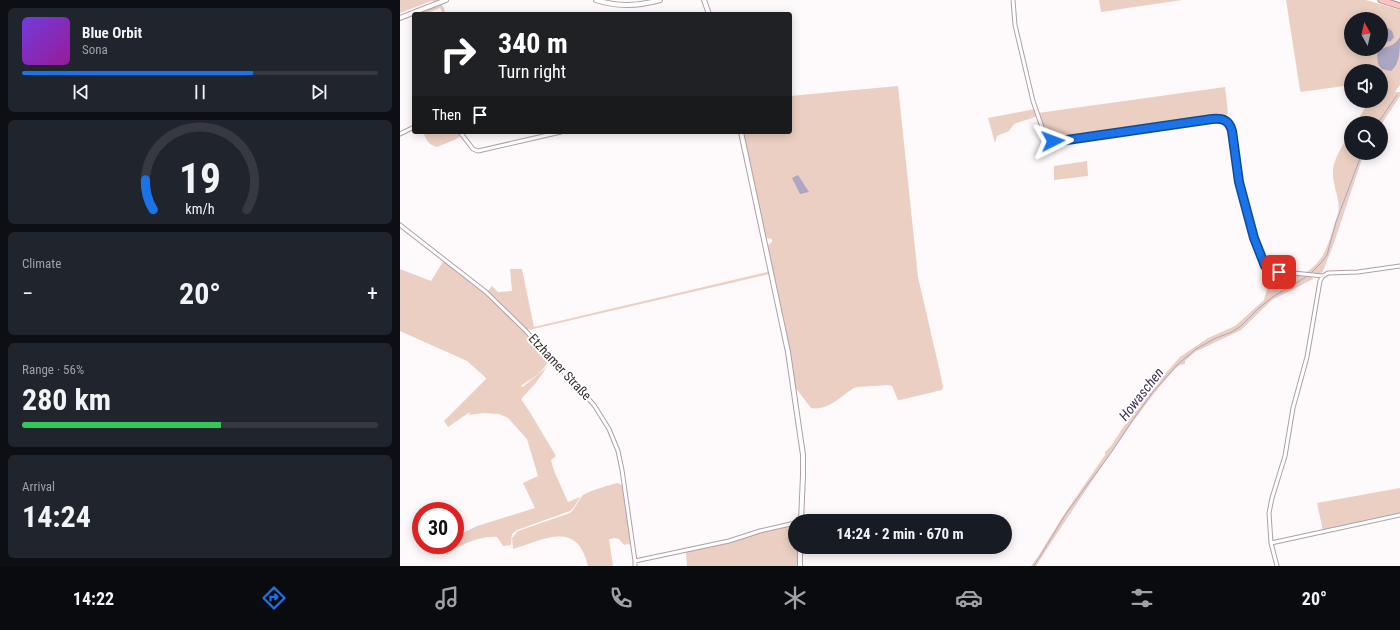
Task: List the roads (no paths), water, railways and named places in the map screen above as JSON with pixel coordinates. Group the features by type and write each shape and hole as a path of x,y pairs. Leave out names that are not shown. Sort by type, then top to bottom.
{"highway":[{"path":"1380,0 1400,6"}],"street":[{"path":"415,12 446,0"},
{"path":"596,0 613,4 627,5 643,4 660,0"},
{"path":"704,0 708,12"},
{"path":"1013,0 1018,38 1033,101 1043,130 1048,138 1054,141 1060,141 1212,119 1226,120 1232,131 1239,182 1245,210 1263,263 1267,268 1274,271 1323,276"},
{"path":"400,18 412,13"},
{"path":"400,134 412,128"},
{"path":"462,134 473,149 478,151 552,134"},
{"path":"741,134 788,352 803,455 802,514"},
{"name":"Etzhamer Straße","path":"400,225 486,292 525,330 594,405 609,429 619,456 635,566"},
{"path":"1277,566 1271,543 1269,520 1270,506 1285,456 1289,425 1307,357 1320,281 1323,276 1328,273 1358,272 1400,266"},
{"path":"1271,543 1400,514"},
{"path":"635,561 729,541 760,531 788,525"},
{"path":"800,554 800,566"}],"waterway":[{"name":"Howaschen","path":"1383,116 1397,95"},
{"name":"Howaschen","path":"1312,272 1327,255 1336,222 1359,160"},
{"name":"Howaschen","path":"1034,566 1067,512 1111,453 1152,393 1177,365 1196,349 1216,338 1232,332 1241,326 1259,308 1274,296 1306,277"}]}
